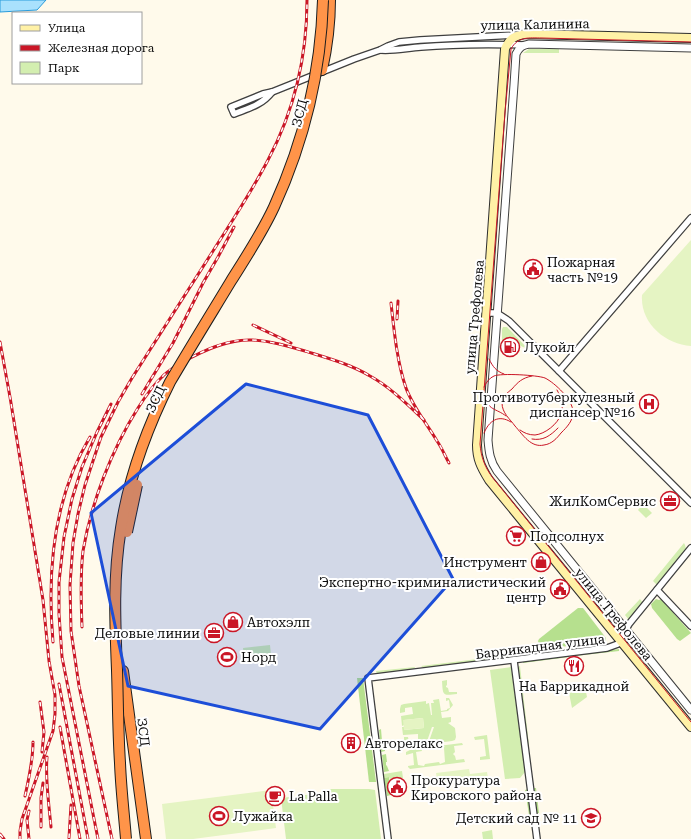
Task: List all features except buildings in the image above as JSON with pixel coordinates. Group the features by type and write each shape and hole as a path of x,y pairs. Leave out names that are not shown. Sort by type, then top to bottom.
{"highway":[{"name":"ЗСД","path":"126,839 120,763 114,627 118,547 120,528 127,497 141,449 158,406 170,382 260,234 292,163 307,117 314,86 321,34 323,0"},
{"name":"ЗСД","path":"146,839 123,671 121,583 130,514 147,451 164,408 196,350 265,237 279,210 298,164 318,94 328,35 330,0"}],"main road":[{"name":"улица Калинина","path":"520,35 542,34 691,38"},
{"path":"516,46 520,35"},
{"name":"улица Трефолева","path":"516,46 505,49 477,431 477,454 484,471 493,484 691,726"}],"street":[{"name":"улица Калинина","path":"272,92 267,99 260,104 234,114 231,107 399,42 520,35"},
{"path":"502,36 516,46"},
{"name":"улица Калинина","path":"380,50 388,51 427,46 488,44 516,46 691,48"},
{"name":"улица Трефолева","path":"516,46 488,440 490,458 493,465 509,486 691,710"},
{"path":"559,371 691,218"},
{"path":"486,312 497,313 509,321 691,503"},
{"name":"Баррикадная улица","path":"388,839 368,678 514,661 607,648 618,644 629,624 691,548"},
{"path":"657,590 691,626"},
{"path":"514,661 537,839"}],"highlighted area":[{"path":"246,384 368,415 453,579 320,729 128,686 91,513"}],"green space":[{"path":"529,49 559,49 559,53 523,53"},
{"path":"691,240 691,346 672,341 656,330 645,314 642,305 642,295"},
{"path":"503,327 507,327 528,349 508,341 502,344"},
{"path":"643,504 652,513 646,518 638,510"},
{"path":"684,543 686,549 657,585 653,581"},
{"path":"640,599 643,603 629,620 625,615"},
{"path":"656,599 661,599 691,633 680,641 677,639 652,608 651,604"},
{"path":"578,608 583,608 606,638 605,642 541,649 538,641 539,639"},
{"path":"606,644 606,646 539,654 539,652"},
{"path":"270,645 272,664 264,664 263,654 244,656 243,648"},
{"path":"619,649 619,651 575,656 575,655"},
{"path":"533,652 533,655 424,668 421,666"},
{"path":"569,657 523,663 523,661"},
{"path":"520,666 529,745 527,746 518,667"},
{"path":"415,667 414,669 377,674 376,671"},
{"path":"511,667 525,772 520,778 505,779 490,670"},
{"path":"357,678 363,678 376,782 369,782"},
{"path":"447,680 446,687 448,688 449,692 457,692 457,694 444,694 442,681"},
{"path":"585,687 587,697 572,708 569,693"},
{"path":"446,698 449,698 453,705 448,711 441,712 442,718 451,717 451,722 448,723 455,728 455,740 428,744 434,727 432,727 426,744 406,745 404,743 404,737 408,737 409,742 418,741 418,734 403,735 402,727 404,727 404,730 424,728 423,718 404,720 404,725 402,726 401,716 413,714 412,707 405,708 405,712 400,713 401,705 426,701 426,704 429,703 432,715 431,703 434,703 433,700 439,699 441,711 450,708 449,700 446,701"},
{"path":"423,718 424,728 404,730 403,720"},
{"path":"381,729 385,751 381,752 379,730"},
{"path":"487,735 490,759 480,760 480,757 486,756 484,739 475,740 474,737"},
{"path":"462,743 463,745 454,746 455,752 453,754 456,760 464,759 465,762 410,769 408,767 414,765 413,753 406,755 406,752 410,750 421,748 422,751 416,752 418,765 424,766 425,764 439,762 440,764 445,762 444,748 438,748 438,746"},
{"path":"386,754 386,765 389,771 384,772 382,755"},
{"path":"469,769 470,774 487,772 488,778 438,785 436,773"},
{"path":"402,771 403,778 384,778 384,774"},
{"path":"389,777 391,795 387,796 384,778"},
{"path":"534,788 536,788 539,813 537,813"},
{"path":"322,789 375,790 381,839 286,839 281,798 322,793"},
{"path":"528,789 531,815 529,815 525,790"},
{"name":"Лужайка","path":"271,790 276,828 193,839 166,839 162,804"},
{"path":"492,830 493,839 483,839 482,832"}],"water":[{"path":"0,0 46,0 37,10 0,12"}],"tram line":[{"path":"691,42 528,38 520,40 511,49 480,444 484,462 493,478 691,722"},
{"path":"489,359 495,368 504,374"},
{"path":"484,387 489,379 498,375 535,376 545,378 554,384 567,397 572,407 573,415 571,421 565,428 554,440 547,444 535,445 531,443 507,416 502,407 503,399 516,384 532,376"},
{"path":"520,430 527,434 535,435 543,433 554,425 561,414 562,408 561,399 557,390"},
{"path":"484,395 490,407 506,416"},
{"path":"484,433 488,425 494,420 502,419 511,422"},
{"path":"532,439 546,437 558,428"}],"railway":[{"path":"112,839 79,686 71,631 70,585 73,543 78,514 85,485 101,437 118,402 249,195 277,141 292,102 302,62 305,41 307,0"},
{"path":"142,394 173,343 203,283 234,227"},
{"path":"397,319 398,301"},
{"path":"391,303 398,357 406,388 416,409 439,444 449,463"},
{"path":"253,325 291,343"},
{"path":"82,627 81,579 83,551 91,514 97,495 111,459 128,424 138,408 155,384 164,375 181,363 206,350 233,341 252,340 279,344 330,359 362,372 377,380 405,402 424,420"},
{"path":"0,342 43,600 49,661 55,695 53,731 22,819 20,839"},
{"path":"98,839 62,657 59,614 59,582 64,537 72,499 82,467 111,404"},
{"path":"53,642 51,589 55,536 60,510 68,485 78,460 90,437"},
{"path":"59,684 88,839"},
{"path":"40,702 44,732 42,752"},
{"path":"60,727 80,839"},
{"path":"25,796 32,763 33,742"},
{"path":"47,757 47,783 51,827"},
{"path":"41,827 41,798 43,783"},
{"path":"69,838 71,805"},
{"path":"29,811 27,820 29,839"},
{"path":"0,834 4,839"}],"place":[{"name":"Пожарная часть №19","path":"533,269"},
{"name":"Лукойл","path":"510,347"},
{"name":"Противотуберкулезный диспансер №16","path":"649,404"},
{"name":"ЖилКомСервис","path":"670,501"},
{"name":"Подсолнух","path":"516,536"},
{"name":"Инструмент","path":"541,562"},
{"name":"Экспертно-криминалистический центр","path":"560,589"},
{"name":"Автохэлп","path":"233,622"},
{"name":"Деловые линии","path":"214,633"},
{"name":"Норд","path":"227,657"},
{"name":"На Баррикадной","path":"574,666"},
{"name":"Авторелакс","path":"351,743"},
{"name":"Прокуратура Кировского района","path":"397,787"},
{"name":"La Palla","path":"275,796"},
{"name":"Лужайка","path":"219,816"},
{"name":"Детский сад № 11","path":"591,818"}]}
